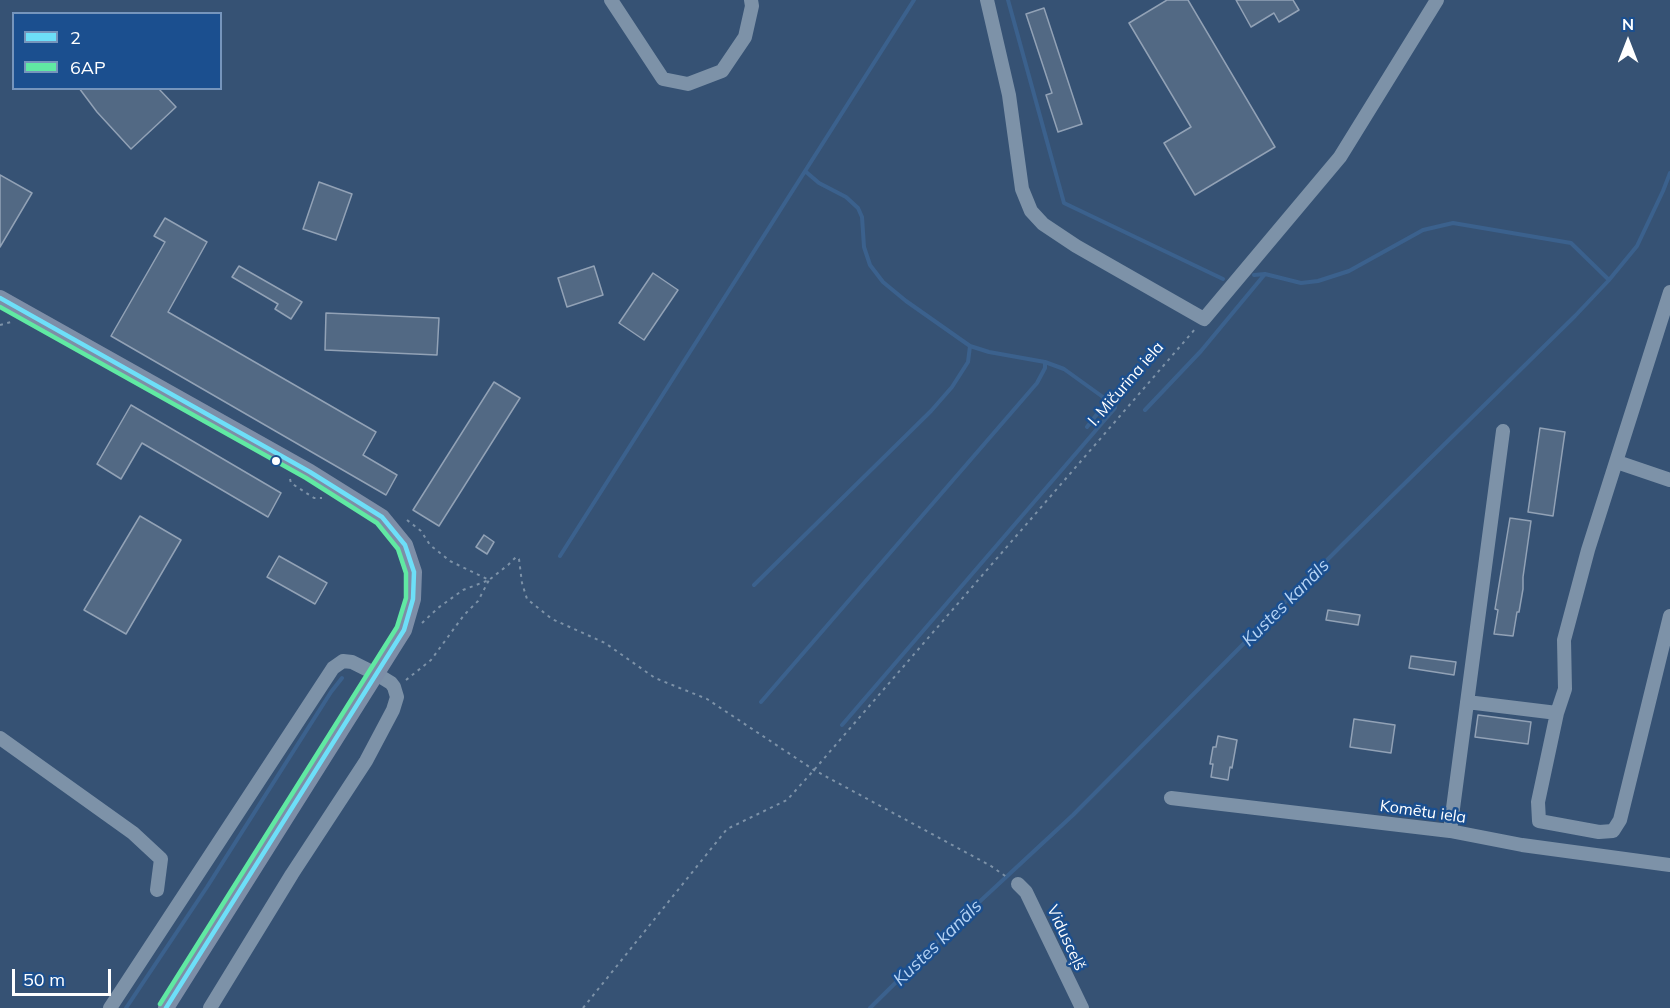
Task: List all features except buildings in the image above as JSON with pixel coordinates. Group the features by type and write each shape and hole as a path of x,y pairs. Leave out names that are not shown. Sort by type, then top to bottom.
{"main road":[{"path":"0,298 310,472 382,517 405,545 414,572 413,599 404,630 378,675 166,1008"}],"street":[{"path":"611,0 663,79 688,84 722,70 745,37 752,6 751,0"},
{"path":"987,0 1009,95 1022,189 1031,211 1043,224 1076,246 1204,319 1340,156 1437,0"},
{"path":"1667,286 1617,462 1588,550 1564,640 1565,688 1557,713 1538,802 1539,821 1599,832 1613,831 1620,820 1670,616"},
{"path":"1450,831 1503,431"},
{"path":"1617,462 1670,480"},
{"path":"110,1008 333,668 343,661 352,662 390,683 397,697 396,704 371,753 292,874 210,1008"},
{"path":"1467,702 1557,713"},
{"path":"0,738 133,833 161,859 158,890"},
{"name":"Komētu iela","path":"1171,798 1450,831 1522,845 1670,865"},
{"name":"Vidusceļš","path":"1018,884 1026,892 1082,1008"}],"path":[{"path":"0,325 11,322 6,319"},
{"name":"I. Mičurina iela","path":"583,1008 727,829 787,800 1204,319"},
{"path":"288,473 291,483 314,498 327,499"},
{"path":"407,520 421,531 430,545 450,561 489,580"},
{"path":"419,627 463,590 489,580 516,557 519,559 522,584 527,599 552,619 605,643 655,678 707,699 814,770 991,866 1018,884"},
{"path":"394,687 431,660 464,615 478,601 489,580"}],"waterway":[{"path":"560,556 914,0"},
{"path":"1008,0 1064,203 1223,279"},
{"path":"805,171 819,183 846,197 858,208 862,217 864,247 870,265 883,282 906,301 970,346 989,352 1045,362 1064,369 1115,408 842,725"},
{"name":"Kustes kanāls","path":"870,1008 949,930 1073,815 1344,543 1575,316 1637,246 1670,173"},
{"path":"1145,410 1201,351 1265,274 1301,283 1318,281 1349,271 1423,230 1453,223 1571,243 1609,280"},
{"path":"1254,275 1265,274"},
{"path":"754,585 931,411 952,387 968,362 970,346"},
{"path":"761,702 1037,383 1045,368 1045,362"},
{"path":"1087,427 1108,400"},
{"path":"126,1008 342,678"}],"transit line":[{"name":"2","path":"0,298 310,472 382,517 405,545 414,572 413,599 404,630 166,1008"},
{"name":"6AP","path":"0,307 306,478 377,523 398,549 406,573 406,598 397,627 160,1004"}]}
